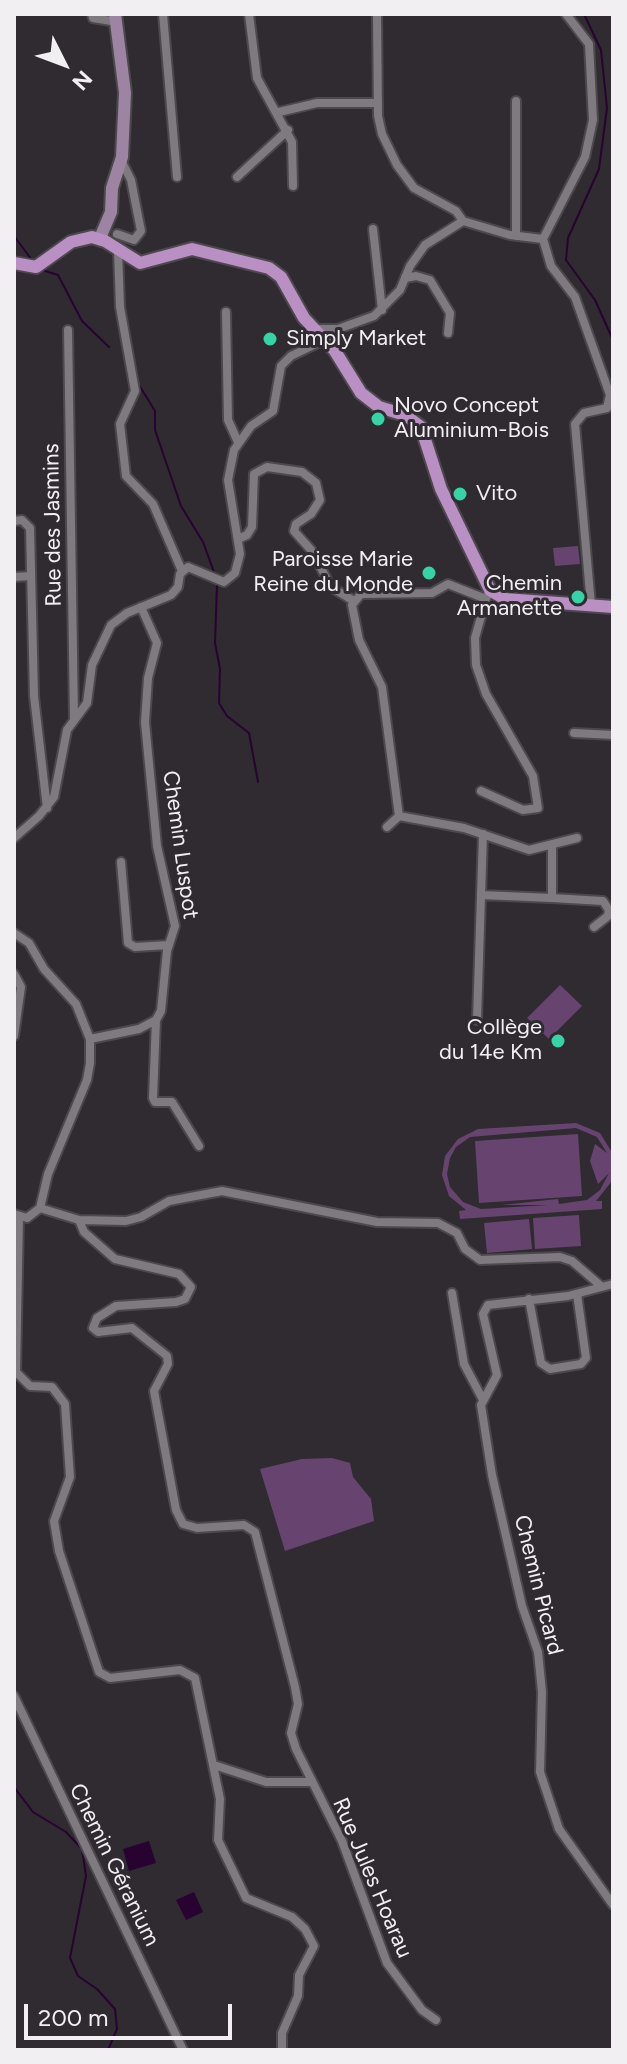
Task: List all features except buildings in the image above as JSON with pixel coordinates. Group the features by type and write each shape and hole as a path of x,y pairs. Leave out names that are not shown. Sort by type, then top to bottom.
{"main road":[{"path":"100,238 111,212 112,188 122,157 125,93 116,18"},
{"path":"14,263 28,268 43,262 77,239 100,238 140,263 192,249 261,264 281,277 314,329 369,401 405,415 421,427 441,489 488,594 505,599 613,607"}],"street":[{"path":"92,14 93,18 116,18"},
{"path":"163,14 177,177"},
{"path":"249,14 257,78 288,130 293,186"},
{"path":"377,14 378,103 382,134 397,165 414,188 456,211 463,221 516,236 543,239"},
{"path":"566,14 589,44 593,120 585,157 543,239 551,266 575,297 610,395 610,411 584,413 575,424 591,605"},
{"path":"516,101 516,236"},
{"path":"279,112 317,103 378,103"},
{"path":"237,177 288,130"},
{"path":"117,234 134,240 141,231 131,180 123,168 122,157"},
{"path":"314,329 338,329 382,310 425,245 463,221"},
{"path":"373,229 382,310"},
{"path":"14,838 47,808 58,787 62,749 74,719 87,703 92,665 111,625 141,607 171,595 182,571 153,504 126,476 120,424 135,391 120,307 118,251"},
{"path":"405,278 430,280 450,313 448,333"},
{"path":"226,312 228,420 238,442"},
{"name":"Rue des Jasmins","path":"68,330 74,719"},
{"path":"182,571 194,568 214,581 229,579 239,565 228,480 229,465 238,442 251,426 273,411 281,366 291,356 324,340"},
{"path":"238,539 247,535 252,527 254,474 267,467 302,472 316,483 320,500 311,514 296,524 294,531 312,551 331,587 354,601"},
{"path":"14,521 22,520 30,528 34,696 47,808"},
{"path":"14,577 31,576"},
{"path":"399,816 382,687 359,640 352,609 354,601 361,594 432,593 448,584 488,594 475,638 476,665 486,694 533,776 538,808 523,810 481,791"},
{"name":"Chemin Luspot","path":"141,607 157,643 148,678 145,722 157,846 175,926 169,945 161,1011 156,1020 153,1100 172,1102 199,1146"},
{"path":"574,733 613,735"},
{"path":"387,827 399,816"},
{"path":"399,816 483,834 529,850 577,838"},
{"path":"477,1020 483,834"},
{"path":"552,845 552,898"},
{"path":"121,862 128,943 135,947 169,945"},
{"path":"481,895 603,901 609,910 608,916 594,927"},
{"path":"14,933 29,943 44,969 70,995 90,1039 87,1080 48,1174 40,1208 27,1218 17,1216 16,1372 30,1386 52,1387 65,1404 70,1477 54,1529 97,1669 110,1678 180,1670 193,1674 220,1799 218,1840 244,1895 253,1903 292,1917 305,1929 314,1946 299,1975 298,1996 282,2033 282,2050"},
{"path":"14,974 21,987 14,1036"},
{"path":"90,1039 139,1029 156,1020"},
{"path":"40,1208 79,1220 126,1221 141,1217 169,1201 222,1191 377,1222 438,1223 457,1233 465,1249 480,1260 560,1257 572,1261 601,1286"},
{"name":"Rue Jules Hoarau","path":"79,1220 84,1232 115,1259 179,1274 191,1287 185,1299 176,1302 116,1306 97,1318 93,1328 98,1332 132,1328 167,1356 168,1364 154,1391 176,1510 183,1524 197,1528 244,1525 255,1532 295,1687 298,1704 291,1733 311,1782 342,1841 387,1963 422,2010 436,2020"},
{"path":"577,1294 586,1358 581,1364 550,1369 541,1363 529,1299 577,1294 613,1284"},
{"name":"Chemin Picard","path":"452,1293 468,1376 482,1398 492,1475 522,1606 538,1652 542,1692 540,1772 559,1829 613,1905"},
{"name":"Chemin Picard","path":"482,1398 497,1375 483,1314 492,1303 529,1299"},
{"name":"Chemin Géranium","path":"14,1696 183,2050"},
{"path":"214,1765 266,1782 311,1782"}],"shaded area":[{"path":"578,546 580,564 555,566 553,548"},
{"path":"560,985 582,1006 549,1039 527,1018"},
{"path":"576,1123 600,1133 613,1154 612,1181 596,1201 602,1201 602,1209 460,1219 459,1211 466,1210 449,1196 442,1175 445,1156 458,1139 478,1129","holes":["576,1128 597,1137 607,1153 595,1144 590,1161 598,1184 609,1173 600,1190 587,1200 559,1204 558,1199 502,1205 548,1205 481,1209 463,1202 450,1187 447,1174 450,1158 456,1147 470,1137"]},
{"path":"578,1134 582,1196 479,1203 475,1141"},
{"path":"579,1215 581,1246 535,1249 533,1218"},
{"path":"529,1219 532,1249 487,1253 484,1223"},
{"path":"332,1458 350,1463 353,1477 371,1499 374,1521 285,1551 260,1469 302,1459"},
{"path":"149,1841 156,1863 129,1871 123,1849"},
{"path":"194,1892 203,1912 186,1920 176,1900"}],"waterway":[{"path":"584,14 601,50 607,108 599,169 568,238 566,260 595,300 613,340"},
{"path":"14,236 32,260"},
{"path":"42,270 58,275 82,321 109,347"},
{"path":"139,385 155,411 155,430 181,506 203,542 215,575"},
{"path":"217,585 215,643 220,669 219,703 227,716 249,733 258,782"},
{"path":"14,1787 33,1812 66,1832 82,1849 86,1876 70,1958 78,1976 97,1989 115,2009 117,2029 108,2050"}],"place":[{"name":"Simply Market","path":"270,339"},
{"name":"Novo Concept Aluminium-Bois","path":"378,419"},
{"name":"Vito","path":"460,494"},
{"name":"Paroisse Marie Reine du Monde","path":"429,573"},
{"name":"Chemin Armanette","path":"578,597"},
{"name":"Collège du 14e Km","path":"558,1041"}]}
